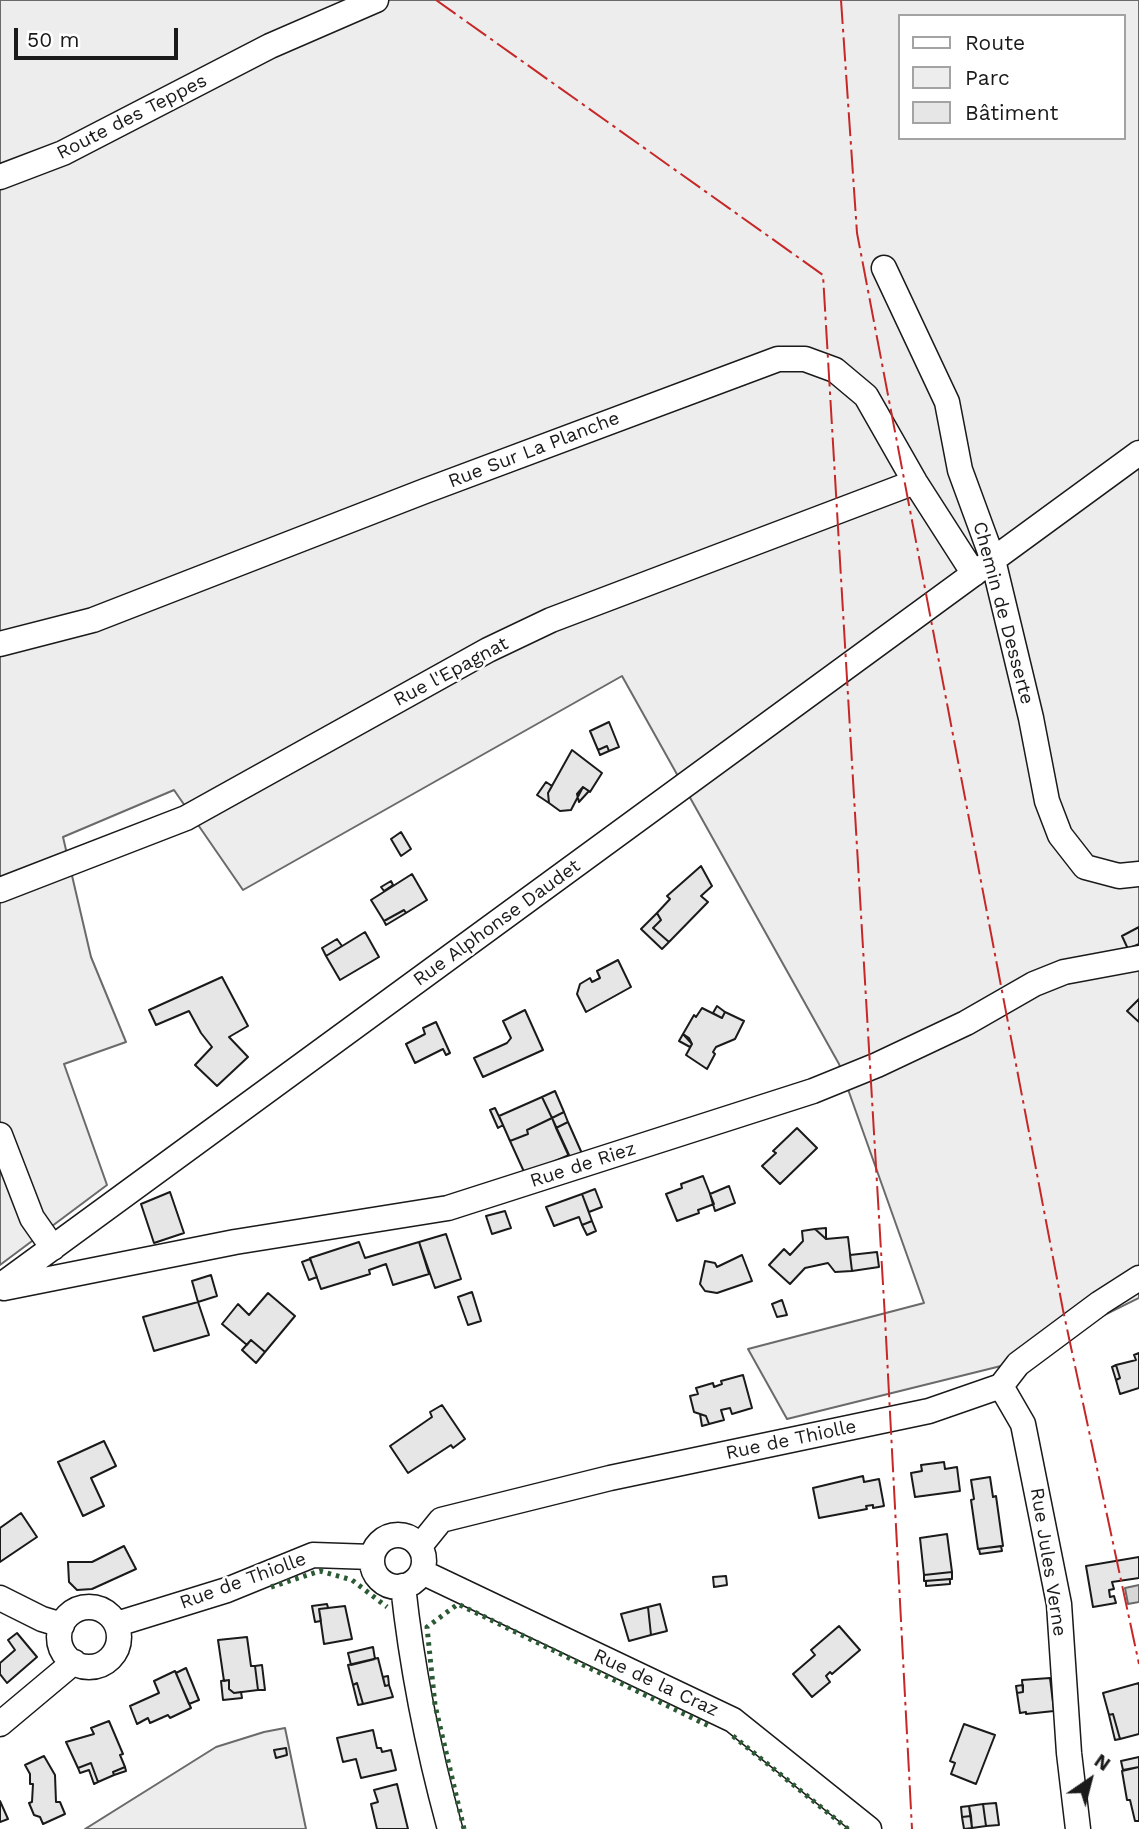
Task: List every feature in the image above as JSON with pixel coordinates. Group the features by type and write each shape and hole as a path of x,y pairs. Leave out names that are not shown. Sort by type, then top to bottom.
{"street":[{"name":"Route des Teppes","path":"0,177 63,153 270,46 376,0"},
{"name":"Chemin de Desserte","path":"884,268 947,402 983,567 1031,718 1047,801 1060,835 1085,867 1119,876 1139,874"},
{"name":"Rue Sur La Planche","path":"0,644 93,620 425,491 778,359 806,359 835,370 866,396 915,482 983,567"},
{"name":"Rue Alphonse Daudet","path":"0,1287 1139,453"},
{"name":"Rue l'Epagnat","path":"0,890 186,818 488,650 551,620 915,482"},
{"name":"Rue de Riez","path":"0,1287 235,1242 448,1208 813,1091 967,1023 1034,984 1064,972 1139,958"},
{"path":"0,1135 32,1218 52,1248"},
{"name":"Rue de Thiolle","path":"419,1546 441,1520 610,1478 929,1411 1000,1386 1018,1364 1100,1303 1139,1278"},
{"name":"Rue Jules Verne","path":"1000,1386 1023,1424 1059,1604 1069,1753 1078,1829"},
{"path":"412,1579 387,1585 374,1573 372,1557 375,1548 388,1536 405,1536 419,1546 424,1563 412,1579 413,1665 433,1768 450,1829"},
{"name":"Rue de Thiolle","path":"117,1624 227,1590 313,1555 372,1557"},
{"name":"Rue de la Craz","path":"412,1579 733,1720 869,1829"},
{"path":"0,1598 42,1619 62,1625"},
{"path":"83,1607 103,1610 117,1624 118,1643 109,1659 92,1666 74,1662 62,1650 62,1625 67,1617 83,1607"},
{"path":"0,1724 74,1662"}],"green space":[{"path":"0,0 1139,0 1139,1298 1001,1366 787,1419 748,1349 924,1303 839,1064 622,676 243,890 174,790 63,837 91,957 126,1042 64,1064 107,1185 0,1265"},
{"path":"285,1728 306,1829 85,1829 216,1747"}],"shaded area":[{"path":"1139,1585 1139,1602 1128,1604 1125,1588"}],"building":[{"path":"609,722 619,747 609,751 607,746 598,750 590,731"},
{"path":"607,746 609,751 600,755 598,750"},
{"path":"572,750 602,773 590,792 583,787 571,810 560,811 549,803 548,793"},
{"path":"546,782 552,786 548,793 549,803 537,795"},
{"path":"583,787 589,791 579,802 577,794"},
{"path":"401,832 411,849 401,856 391,839"},
{"path":"701,866 712,886 701,896 708,902 669,942 653,928 661,920 657,913 670,899 667,896"},
{"path":"412,874 427,900 406,913 404,910 384,921 371,900"},
{"path":"391,881 393,885 384,891 381,887"},
{"path":"404,910 406,913 386,925 384,921"},
{"path":"657,913 661,920 653,928 669,942 662,949 641,929"},
{"path":"1139,927 1139,944 1128,949 1122,936"},
{"path":"365,932 379,957 340,980 326,956"},
{"path":"337,939 342,946 326,956 322,948"},
{"path":"618,960 631,987 586,1012 577,994 580,984 590,978 592,982 600,978 597,971"},
{"path":"222,977 248,1026 229,1037 248,1057 217,1086 195,1065 212,1047 189,1011 156,1025 149,1010"},
{"path":"1139,999 1139,1022 1127,1011"},
{"path":"717,1006 725,1012 722,1018 713,1013"},
{"path":"702,1008 722,1018 725,1012 744,1021 735,1039 716,1047 707,1069 686,1055 692,1044 683,1034 694,1015 696,1017"},
{"path":"525,1010 543,1050 483,1077 474,1058 507,1043 511,1038 503,1021"},
{"path":"436,1022 450,1053 446,1055 443,1049 415,1063 406,1044 425,1034 423,1028"},
{"path":"683,1034 689,1038 692,1044 690,1047 679,1041"},
{"path":"555,1091 564,1112 552,1118 542,1097"},
{"path":"542,1097 552,1118 527,1130 528,1134 510,1141 499,1116"},
{"path":"495,1108 503,1125 498,1128 490,1110"},
{"path":"564,1112 568,1122 556,1128 552,1118"},
{"path":"552,1118 569,1155 525,1174 510,1141 528,1134 527,1130"},
{"path":"568,1122 584,1158 572,1163 556,1128"},
{"path":"797,1128 817,1148 780,1184 762,1166"},
{"path":"703,1176 714,1204 677,1221 666,1194 682,1188 681,1184"},
{"path":"729,1186 735,1203 715,1211 710,1194"},
{"path":"595,1189 602,1207 589,1212 582,1194"},
{"path":"170,1192 184,1233 154,1243 141,1204"},
{"path":"582,1194 592,1221 582,1225 579,1217 554,1226 546,1207"},
{"path":"505,1211 511,1228 492,1234 486,1216"},
{"path":"592,1221 596,1231 587,1235 582,1225"},
{"path":"826,1228 826,1239 815,1229"},
{"path":"815,1229 826,1239 848,1237 852,1271 835,1272 828,1263 805,1268 790,1284 769,1265 784,1249 790,1255 803,1241 802,1231"},
{"path":"446,1234 461,1279 435,1288 419,1242"},
{"path":"359,1242 365,1258 419,1242 429,1274 393,1285 386,1264 369,1270 370,1274 321,1289 310,1258"},
{"path":"877,1252 879,1267 852,1271 850,1255"},
{"path":"742,1255 752,1281 717,1293 705,1291 700,1284 705,1261 715,1263 717,1267"},
{"path":"310,1259 317,1277 309,1280 302,1262"},
{"path":"211,1275 217,1296 198,1302 192,1281"},
{"path":"472,1292 481,1321 468,1325 458,1297"},
{"path":"268,1293 295,1316 265,1352 251,1340 247,1345 222,1324 238,1304 249,1315"},
{"path":"782,1300 787,1315 777,1317 772,1304"},
{"path":"198,1302 209,1335 154,1351 143,1317"},
{"path":"251,1340 265,1352 256,1363 242,1350"},
{"path":"1139,1353 1139,1388 1120,1394 1116,1380 1120,1378 1116,1365 1136,1360 1134,1355"},
{"path":"1116,1365 1120,1378 1116,1380 1112,1367"},
{"path":"743,1375 752,1408 732,1414 730,1408 721,1410 724,1420 709,1424 706,1416 694,1412 690,1396 698,1394 696,1388 713,1383 714,1387 722,1384 721,1381"},
{"path":"442,1405 465,1439 408,1473 390,1446 432,1417 430,1412"},
{"path":"700,1414 706,1416 709,1424 702,1426"},
{"path":"104,1441 116,1466 91,1478 104,1506 83,1516 58,1462"},
{"path":"944,1462 945,1469 957,1467 960,1491 915,1497 911,1473 922,1471 921,1465"},
{"path":"863,1476 864,1482 879,1479 884,1506 866,1506 867,1509 819,1518 813,1488"},
{"path":"990,1477 993,1497 996,1496 1003,1546 978,1549 971,1480"},
{"path":"21,1513 37,1537 0,1562 0,1528"},
{"path":"947,1534 952,1572 924,1575 920,1538"},
{"path":"124,1546 136,1569 92,1589 77,1590 69,1582 68,1562 92,1562"},
{"path":"1001,1546 1002,1551 980,1554 979,1549"},
{"path":"1139,1557 1139,1578 1112,1582 1114,1589 1109,1590 1110,1597 1114,1596 1116,1603 1093,1607 1086,1566"},
{"path":"952,1572 952,1579 924,1581 924,1575"},
{"path":"726,1576 727,1585 714,1587 713,1577"},
{"path":"950,1579 950,1584 926,1586 926,1581"},
{"path":"327,1604 328,1608 319,1609 321,1621 315,1622 312,1606"},
{"path":"660,1604 667,1631 651,1635 648,1607"},
{"path":"345,1606 352,1639 324,1644 319,1609"},
{"path":"648,1607 651,1635 629,1641 621,1614"},
{"path":"839,1626 860,1650 832,1674 830,1672 826,1676 830,1682 812,1697 793,1674 815,1655 811,1650"},
{"path":"17,1633 37,1657 7,1683 0,1674 0,1663 15,1650 8,1640"},
{"path":"247,1637 258,1690 234,1693 229,1689 229,1680 224,1681 218,1640"},
{"path":"373,1647 375,1659 351,1665 348,1653"},
{"path":"378,1658 385,1686 389,1685 393,1697 363,1704 357,1683 353,1685 348,1665"},
{"path":"262,1665 265,1690 258,1690 255,1666"},
{"path":"186,1668 199,1700 189,1704 176,1673"},
{"path":"175,1671 191,1708 170,1718 168,1715 150,1723 148,1718 137,1724 130,1706 159,1693 154,1681"},
{"path":"388,1676 389,1685 385,1686 383,1677"},
{"path":"1050,1678 1054,1711 1020,1713 1017,1693 1023,1692 1022,1680"},
{"path":"229,1680 229,1689 234,1693 241,1692 242,1698 223,1700 221,1681"},
{"path":"357,1683 363,1704 358,1705 353,1685"},
{"path":"1139,1683 1139,1734 1120,1739 1113,1714 1109,1715 1103,1693"},
{"path":"1023,1685 1023,1692 1017,1693 1016,1686"},
{"path":"1113,1714 1120,1739 1115,1740 1109,1715"},
{"path":"109,1721 123,1754 120,1755 125,1767 98,1782 91,1763 78,1768 66,1742 94,1734 91,1728"},
{"path":"964,1724 995,1735 976,1784 951,1774 955,1763 950,1761"},
{"path":"373,1730 377,1748 381,1748 382,1752 391,1750 396,1770 361,1778 356,1759 343,1762 337,1738"},
{"path":"286,1748 287,1755 276,1758 274,1750"},
{"path":"44,1756 55,1775 56,1802 60,1802 65,1814 43,1824 40,1817 34,1815 29,1803 32,1802 33,1784 30,1784 30,1774 25,1765"},
{"path":"1139,1757 1139,1767 1123,1770 1121,1761"},
{"path":"91,1763 98,1782 94,1784 89,1770 80,1773 78,1768"},
{"path":"125,1767 126,1771 114,1775 113,1772"},
{"path":"1139,1767 1139,1821 1135,1821 1130,1800 1127,1800 1122,1771"},
{"path":"397,1784 408,1829 377,1829 371,1804 378,1802 374,1790"},
{"path":"0,1801 8,1819 0,1822"},
{"path":"996,1803 999,1825 986,1826 983,1804"},
{"path":"983,1804 986,1826 972,1828 969,1806"},
{"path":"969,1806 971,1816 962,1817 961,1807"},
{"path":"971,1816 972,1828 964,1829 962,1817"}],"hedge":[{"path":"271,1587 320,1571 352,1580 387,1607"},
{"path":"464,1829 435,1705 427,1627 458,1604 709,1726"},
{"path":"733,1736 848,1829"}],"power":[{"path":"436,0 823,275 885,1318 912,1829"},
{"path":"841,0 857,233 1063,1310 1139,1664"}]}
